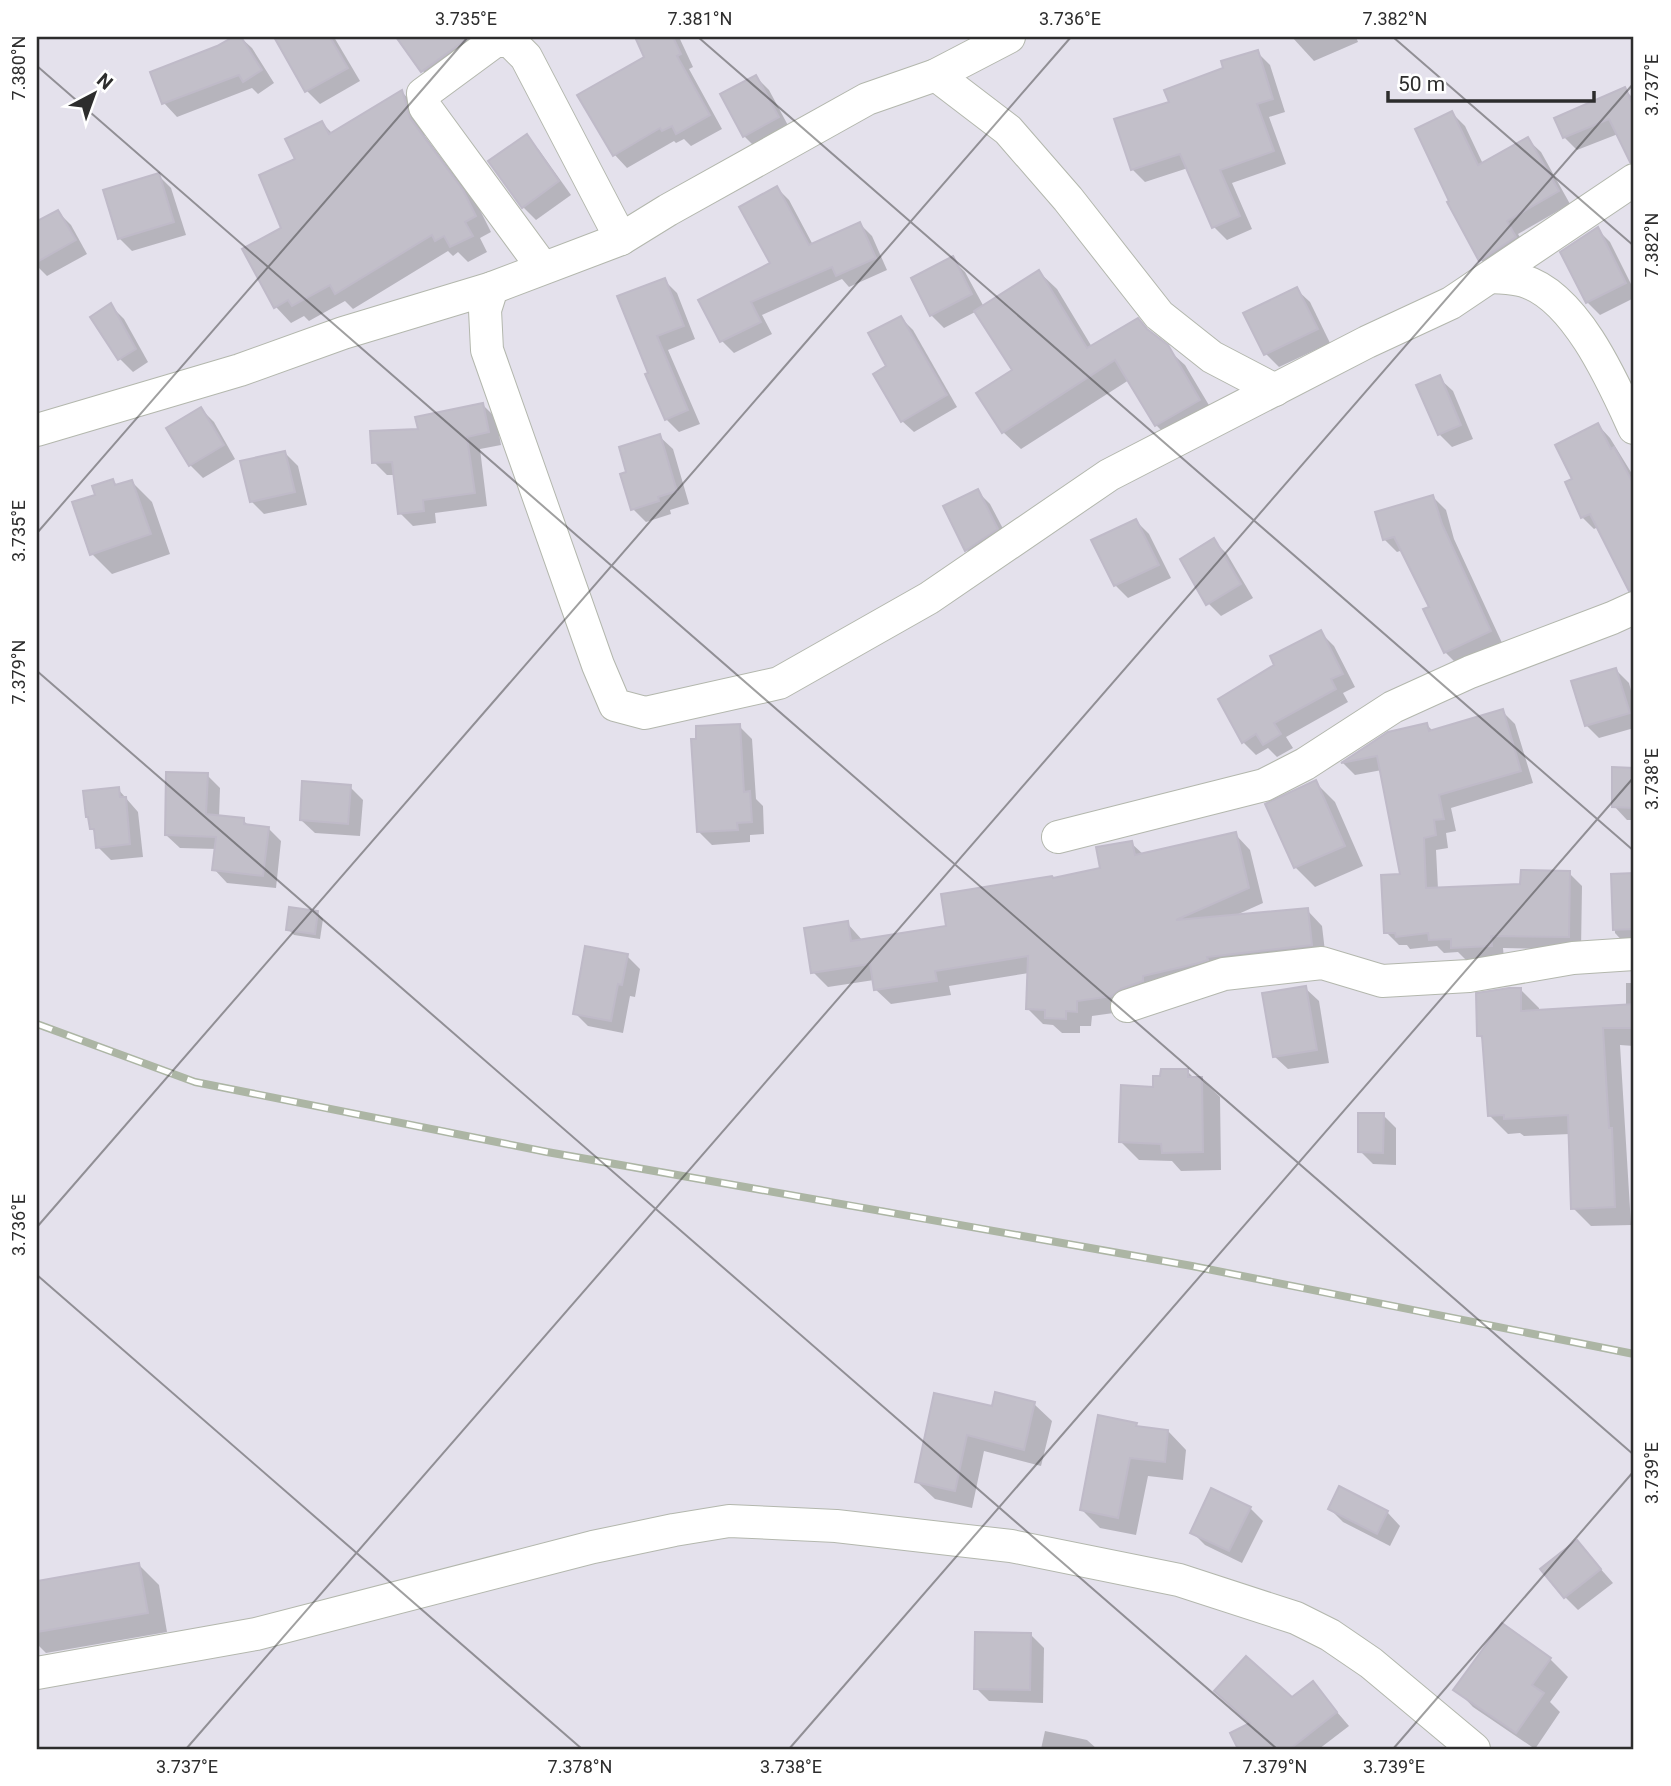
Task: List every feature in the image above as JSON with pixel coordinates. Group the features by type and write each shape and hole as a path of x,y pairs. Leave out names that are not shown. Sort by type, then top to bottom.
{"street":[{"path":"37,430 240,370 343,333 492,288 621,239 867,99 936,75 1002,38"},
{"path":"543,268 425,107 423,94 495,41 510,41 526,57 621,239"},
{"path":"936,75 1007,130 1068,199 1158,315 1212,357 1275,390"},
{"path":"492,288 485,310 487,351 598,665 615,705 645,713 779,683 929,598 1109,475 1367,342 1451,303 1634,180"},
{"path":"1492,277 1524,281 1552,296 1588,337 1634,428"},
{"path":"1058,837 1264,785 1305,764 1393,707 1470,672 1634,608"},
{"path":"1127,1006 1224,974 1322,963 1382,981 1469,976 1573,958 1634,954"},
{"path":"37,1673 256,1634 633,1539 729,1521 836,1526 1011,1546 1179,1580 1296,1618 1330,1635 1371,1663 1474,1749"}],"building":[{"path":"233,37 241,37 262,70 243,82 239,75 162,104 150,72"},
{"path":"274,37 330,37 348,68 305,92"},
{"path":"396,37 470,37 421,72"},
{"path":"635,37 673,37 681,54 677,56 710,115 676,134 672,126 662,131 660,128 613,156 577,95 644,57"},
{"path":"1258,50 1273,99 1257,104 1274,151 1220,170 1240,216 1212,228 1180,154 1131,170 1114,119 1169,102 1164,90 1223,68 1221,61"},
{"path":"756,75 779,117 743,137 720,94"},
{"path":"1625,87 1634,107 1634,162 1630,162 1609,119 1563,138 1554,118"},
{"path":"402,90 410,118 463,190 476,216 465,222 473,236 450,247 444,236 435,241 432,235 335,294 330,285 292,306 288,300 274,308 242,249 281,228 259,175 295,159 285,139 322,121 329,134"},
{"path":"1452,111 1478,165 1528,137 1559,191 1507,221 1516,237 1479,261 1447,202 1449,201 1415,129"},
{"path":"527,134 559,181 522,208 488,161"},
{"path":"159,173 174,222 118,239 103,190"},
{"path":"777,186 809,245 860,222 876,258 836,276 832,267 751,302 761,322 720,342 698,300 770,263 739,207"},
{"path":"58,210 76,240 37,262 37,221"},
{"path":"1598,227 1626,283 1586,303 1560,252"},
{"path":"953,256 972,294 930,316 911,278"},
{"path":"1039,270 1087,348 1138,318 1147,329 1168,345 1200,400 1155,426 1115,360 1002,433 976,393 1012,370 974,311"},
{"path":"665,278 684,326 657,336 688,410 665,420 617,296"},
{"path":"1297,287 1318,329 1264,355 1243,313"},
{"path":"111,303 136,349 118,360 90,317"},
{"path":"901,316 947,395 901,422 873,374 886,366 868,333"},
{"path":"1440,375 1461,425 1438,435 1416,385"},
{"path":"483,403 489,432 467,437 475,493 423,500 424,511 398,514 392,462 372,463 370,431 418,429 415,417"},
{"path":"201,407 224,445 189,466 166,428"},
{"path":"1598,423 1634,485 1634,590 1629,591 1590,514 1581,518 1565,482 1572,479 1555,445"},
{"path":"660,434 677,491 658,497 659,501 631,510 620,474 626,472 619,447"},
{"path":"285,451 295,492 250,502 240,461"},
{"path":"113,479 115,485 132,480 151,534 90,555 72,502 95,495 92,486"},
{"path":"978,489 998,529 965,551 943,506"},
{"path":"1433,495 1442,524 1491,631 1444,653 1423,609 1429,607 1394,537 1383,540 1375,512"},
{"path":"1136,519 1159,565 1114,586 1091,540"},
{"path":"1214,538 1241,584 1206,605 1180,559"},
{"path":"1321,630 1343,674 1331,679 1336,689 1274,723 1281,734 1263,745 1256,734 1242,743 1218,699 1274,665 1270,656"},
{"path":"1616,668 1630,713 1585,726 1571,681"},
{"path":"1503,709 1521,771 1439,795 1444,819 1434,820 1436,835 1424,838 1426,888 1520,884 1521,870 1570,871 1569,937 1491,936 1492,946 1451,948 1451,939 1429,940 1428,933 1396,937 1395,933 1384,933 1381,875 1400,874 1377,756 1341,763 1388,732 1427,723 1429,731"},
{"path":"740,724 744,792 750,791 752,822 737,823 738,830 697,832 691,739 696,739 696,726"},
{"path":"1612,767 1634,768 1634,808 1612,807"},
{"path":"166,772 208,773 206,814 244,818 244,824 269,827 263,876 212,870 216,837 165,835"},
{"path":"1316,780 1345,846 1294,868 1265,804"},
{"path":"302,781 351,785 348,824 300,820"},
{"path":"119,787 120,797 126,797 130,844 96,848 94,829 90,829 86,817 83,791"},
{"path":"1236,832 1249,888 1176,920 1308,908 1312,945 1207,957 1208,960 1199,963 1143,976 1143,981 1121,989 1112,996 1077,1001 1077,1012 1066,1011 1066,1019 1045,1018 1045,1010 1026,1009 1028,956 935,971 937,981 874,990 870,964 811,973 804,928 848,921 851,941 946,926 941,894 1052,876 1053,878 1100,868 1096,847 1132,841 1135,855"},
{"path":"1634,873 1634,929 1613,930 1611,874"},
{"path":"289,907 318,911 315,934 286,930"},
{"path":"585,946 628,954 622,985 618,984 611,1021 573,1014"},
{"path":"1306,986 1317,1050 1273,1057 1262,993"},
{"path":"1521,988 1521,1011 1634,1004 1634,1028 1603,1028 1609,1128 1612,1128 1615,1207 1571,1209 1568,1115 1504,1119 1504,1115 1488,1116 1482,1036 1477,1036 1476,993"},
{"path":"1161,1069 1188,1069 1188,1077 1202,1077 1203,1152 1162,1153 1161,1144 1119,1142 1121,1085 1153,1087 1153,1076 1160,1076"},
{"path":"1358,1113 1384,1113 1383,1153 1358,1152"},
{"path":"995,1392 1035,1402 1024,1450 967,1435 955,1491 915,1482 934,1393 992,1406"},
{"path":"1098,1415 1137,1423 1136,1426 1168,1430 1165,1462 1130,1458 1118,1518 1080,1510"},
{"path":"1339,1486 1388,1511 1377,1534 1328,1509"},
{"path":"1211,1488 1251,1507 1229,1551 1190,1533"},
{"path":"1577,1540 1601,1569 1564,1598 1540,1569"},
{"path":"139,1563 148,1613 37,1632 37,1581"},
{"path":"1502,1623 1551,1658 1532,1685 1544,1693 1516,1733 1453,1690"},
{"path":"975,1632 1031,1633 1030,1690 974,1689"},
{"path":"1246,1656 1292,1697 1313,1681 1337,1712 1290,1749 1238,1749 1230,1733 1250,1723 1214,1691"}],"railway":[{"path":"37,1024 195,1082 547,1152 1192,1266 1634,1354"}]}
